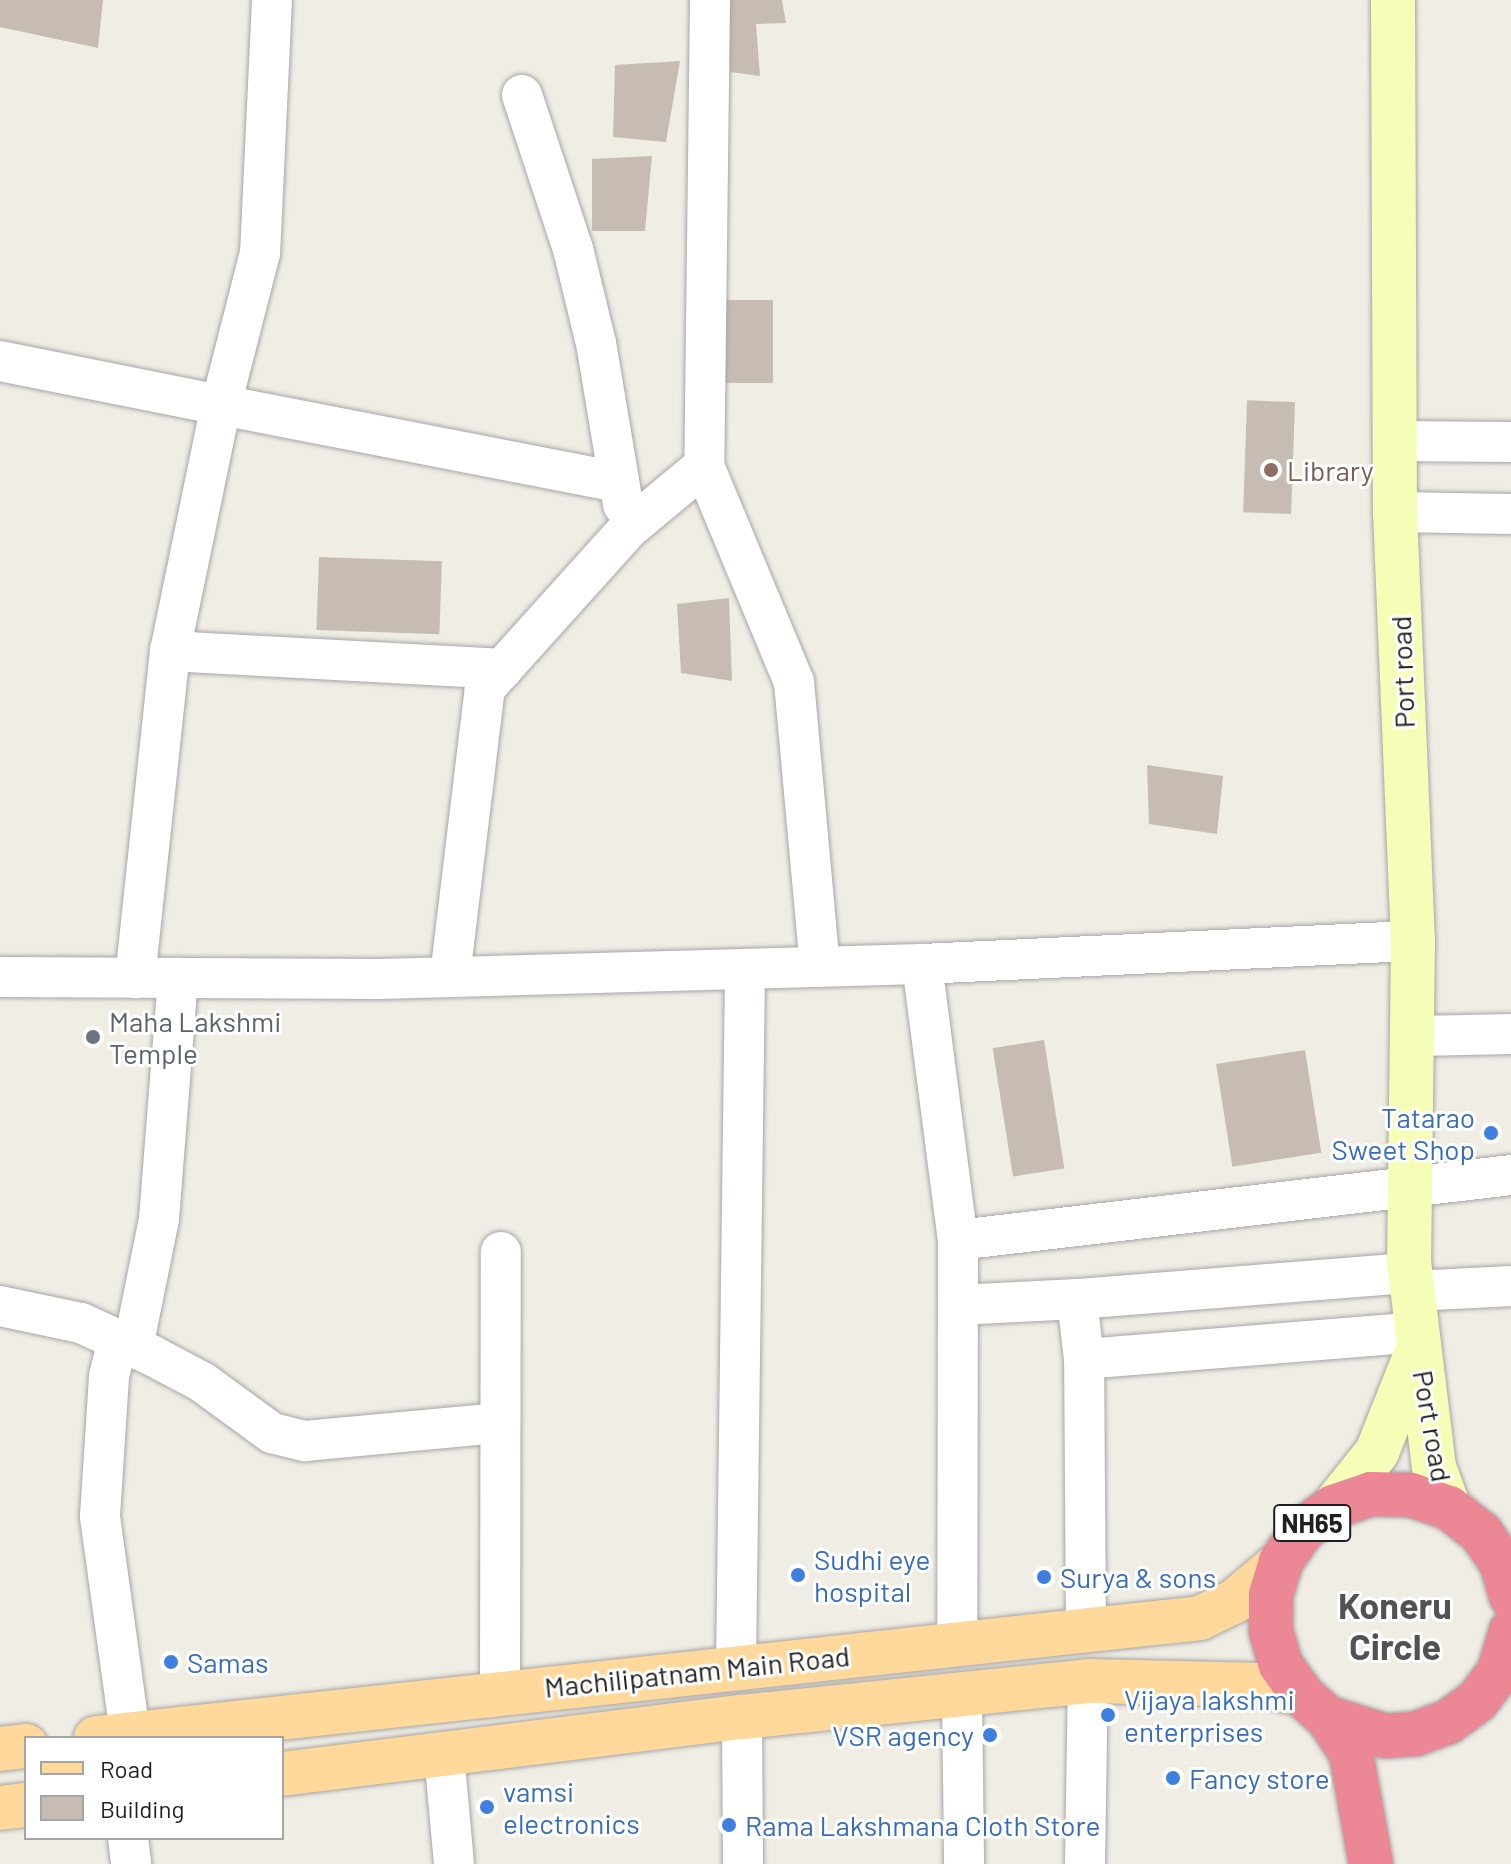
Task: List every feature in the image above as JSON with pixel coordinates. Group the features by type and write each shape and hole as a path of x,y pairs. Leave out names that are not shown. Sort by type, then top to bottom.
{"highway":[{"name":"NH65","path":"1370,1851 1351,1753 1281,1665 1271,1631 1271,1595 1281,1562 1303,1530 1333,1507 1371,1494 1411,1495 1480,1529"},
{"path":"1480,1529 1502,1564 1511,1596"},
{"name":"NH65","path":"1370,1851 1392,1755 1415,1734 1458,1715 1477,1701 1507,1654"},
{"name":"NH65","path":"1314,1706 1370,1733 1415,1734"}],"main road":[{"name":"Port road","path":"1393,0 1395,512 1413,941 1414,1036 1408,1183 1415,1310 1434,1467 1480,1529"},
{"name":"Port road","path":"1333,1507 1377,1452 1415,1310"},
{"name":"Machilipatnam Main Road","path":"113,1736 1200,1618 1235,1601 1281,1562"},
{"name":"Machilipatnam Main Road","path":"284,1774 742,1717 1088,1681 1263,1685 1314,1706"},
{"path":"0,1749 24,1746"},
{"path":"0,1808 24,1805"}],"street":[{"path":"135,978 170,651 221,405 260,253 272,0"},
{"path":"710,0 704,466 794,682 820,967"},
{"path":"522,95 573,249 596,343 617,482 628,529"},
{"path":"0,361 617,482"},
{"path":"1394,441 1511,442"},
{"path":"450,976 485,688 628,529 704,466"},
{"path":"1395,512 1511,514"},
{"path":"170,651 503,669"},
{"path":"0,977 450,976 745,969 922,964 1413,941"},
{"path":"922,964 958,1240 957,1642"},
{"path":"736,1667 745,969"},
{"path":"113,1736 100,1517 109,1377 125,1344 159,1219 178,978"},
{"path":"1414,1036 1511,1034"},
{"path":"958,1240 1408,1183 1511,1175"},
{"path":"500,1693 501,1252"},
{"path":"1084,1359 1415,1310 1511,1286"},
{"path":"958,1305 1077,1299 1415,1310"},
{"path":"1077,1299 1084,1359 1086,1631"},
{"path":"0,1306 81,1323 202,1382 272,1433 305,1441 500,1423"},
{"path":"1085,1864 1088,1681"},
{"path":"962,1694 964,1864"},
{"path":"742,1717 743,1864"},
{"path":"444,1754 454,1864"},
{"path":"128,1840 131,1864"}],"building":[{"path":"0,0 103,0 98,48 0,27"},
{"path":"722,0 782,0 786,23 756,24 760,76 730,72"},
{"path":"680,61 666,142 613,137 615,65"},
{"path":"652,156 645,231 592,231 592,159"},
{"path":"722,300 773,300 773,383 722,383"},
{"path":"1247,400 1295,402 1291,514 1243,512"},
{"path":"319,557 442,561 439,634 316,630"},
{"path":"729,598 732,681 681,673 677,604"},
{"path":"1147,765 1223,776 1217,834 1149,824"},
{"path":"1044,1040 1064,1168 1013,1177 993,1048"},
{"path":"1305,1050 1321,1153 1232,1167 1216,1064"}],"place":[{"name":"Library","path":"1271,470"},
{"name":"Maha Lakshmi Temple","path":"93,1037"},
{"name":"Tatarao Sweet Shop","path":"1491,1133"},
{"name":"Sudhi eye hospital","path":"798,1575"},
{"name":"Surya & sons","path":"1044,1577"},
{"name":"Samas","path":"171,1662"},
{"name":"Vijaya lakshmi enterprises","path":"1108,1715"},
{"name":"VSR agency","path":"990,1735"},
{"name":"Fancy store","path":"1173,1778"},
{"name":"vamsi electronics","path":"487,1807"},
{"name":"Rama Lakshmana Cloth Store","path":"729,1825"}],"district":[{"name":"Koneru Circle","path":"1395,1624"}]}
